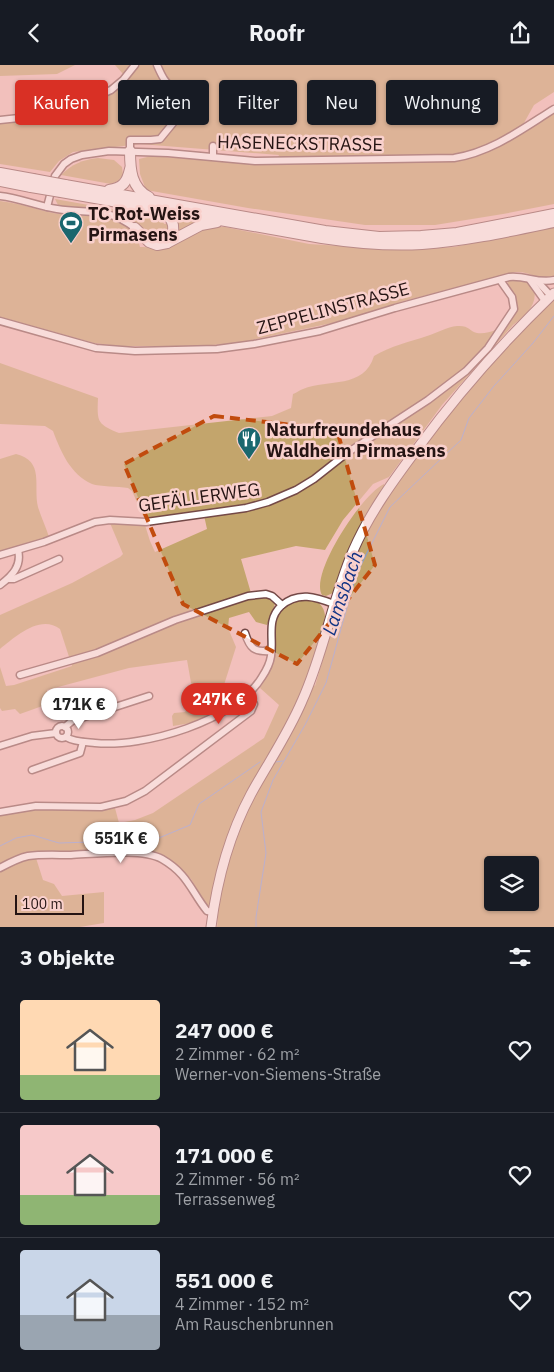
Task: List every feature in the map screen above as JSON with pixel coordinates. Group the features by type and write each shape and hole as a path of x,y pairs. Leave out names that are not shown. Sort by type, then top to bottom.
{"highway":[{"path":"96,190 116,189 122,186 126,181 130,166 130,151"},
{"path":"130,166 134,181 139,190 160,201"},
{"path":"0,173 32,183"},
{"path":"0,181 32,183 63,188 150,207 343,241 408,245 458,240 554,222"},
{"path":"63,188 96,190 325,231 379,237 421,237 457,233 554,214"},
{"path":"150,207 165,213 172,221 173,233 167,243"},
{"path":"135,228 153,244 167,243 201,225 216,222 236,223"}],"main road":[{"path":"211,927 218,881 235,827 250,795 302,703 315,668 346,568 361,534 392,483 463,390 508,339 550,297"}],"street":[{"path":"0,120 47,115 88,100 112,90 135,65"},
{"path":"130,151 130,140 160,139 192,100 193,96 190,93 173,88 167,83 157,65"},
{"name":"HASENECKSTRASSE","path":"47,207 55,176 59,169 71,159 99,152 130,151 213,156 255,161 454,158 478,153 520,131 554,109"},
{"path":"213,146 213,156"},
{"path":"0,196 63,210 104,212 116,216 135,228"},
{"name":"ZEPPELINSTRASSE","path":"0,321 96,348 135,351 216,349 254,345 320,331 395,308 500,280 516,276 527,278"},
{"path":"527,278 538,282 554,280"},
{"path":"527,278 550,297"},
{"name":"GEFÄLLERWEG","path":"0,555 95,522 110,520 146,522 246,509 296,491 348,453 442,390 478,359 497,336 514,309 512,297 500,280"},
{"path":"538,282 550,297"},
{"path":"0,585 8,579 19,563 18,550"},
{"path":"8,579 20,577 59,559"},
{"path":"20,675 97,653 175,620 248,596 266,594 272,596 282,605"},
{"path":"56,733 58,737 66,737 83,742 122,744 168,735 206,720 248,695 263,676 270,662 271,624 282,605 295,597 302,596 313,597 334,604"},
{"path":"245,633 252,649 271,651"},
{"path":"0,812 36,806 100,807 136,796 146,791 251,711 254,704 248,695"},
{"path":"56,733 57,727 65,727 72,721 149,696"},
{"path":"65,727 68,733 66,737"},
{"path":"0,746 32,736 56,733"},
{"path":"32,770 80,753 83,742"},
{"path":"0,868 16,860 32,856 102,853 150,855 163,859 183,875 206,911 213,912"}],"highlighted area":[{"path":"214,416 337,430 375,565 297,664 183,604 124,464"}],"shaded area":[{"path":"0,65 75,65 57,74 0,76"},
{"path":"115,65 554,65 554,92 534,105 520,130 554,109 554,204 435,225 365,225 248,208 146,190 140,174 139,159 151,156 274,165 279,155 140,144 73,152 59,161 50,172 0,164 0,121 15,120 15,125 108,125 108,89 123,74"},
{"path":"98,158 114,160 122,167 123,175 118,181 111,184 61,175 78,163"},
{"path":"55,199 162,218 164,224 169,223 170,232 165,238 154,240 121,216 101,209 61,206 58,205"},
{"path":"0,201 53,213 91,216 117,221 127,226 135,235 140,247 160,249 172,247 176,241 208,227 225,227 309,244 403,250 454,247 554,227 554,278 548,279 516,272 404,301 337,322 238,343 199,346 119,346 94,343 0,317"},
{"path":"173,217 203,222 177,235"},
{"path":"519,280 527,282 534,289 535,295 530,310 513,325 442,405 389,477 373,484 343,520 325,550 296,546 241,559 251,593 268,597 275,604 267,625 256,622 249,612 229,618 228,628 236,647 223,688 233,702 191,723 173,726 172,716 174,713 185,712 190,705 193,694 187,660 129,668 47,690 48,704 20,714 15,709 2,711 0,708 0,667 6,686 72,666 60,629 52,625 44,624 28,629 0,649 0,615 72,583 120,557 123,554 110,523 145,525 155,552 207,529 203,511 144,518 132,491 128,488 95,485 84,480 67,462 53,431 45,426 0,424 0,363 98,398 98,417 100,421 106,427 119,433 272,416 291,408 293,394 313,386 354,378 362,374 374,356 393,347 457,326 464,326 474,332 483,333 507,324 517,309 517,301 509,288 508,281"},
{"path":"554,300 554,927 217,927 219,904 209,909 191,879 164,856 143,852 40,854 0,866 0,815 39,808 95,811 115,808 119,823 135,820 153,813 264,738 279,705 260,688 272,663 274,630 278,614 283,608 298,600 316,601 322,607 325,614 308,679 315,686 351,570 377,513 446,417 498,357"},
{"path":"16,454 25,457 34,468 38,507 49,537 0,552 0,459"},
{"path":"384,484 347,553 333,593 326,596 322,595 320,585 323,570 340,535 364,502 375,490"},
{"path":"31,857 36,858 43,880 54,884 62,896 104,892 104,923 80,927 0,927 0,870"}],"waterway":[{"name":"Lamsbach","path":"256,927 266,853 261,812 273,780 305,725 326,683 356,575 390,507 461,440 469,418 554,316"},
{"path":"275,762 283,761"},
{"path":"0,846 16,838 32,835 59,843 154,840 190,825 199,804 260,762"}],"place":[{"name":"TC Rot-Weiss Pirmasens","path":"71,244"},
{"name":"Naturfreundehaus Waldheim Pirmasens","path":"249,460"}]}
